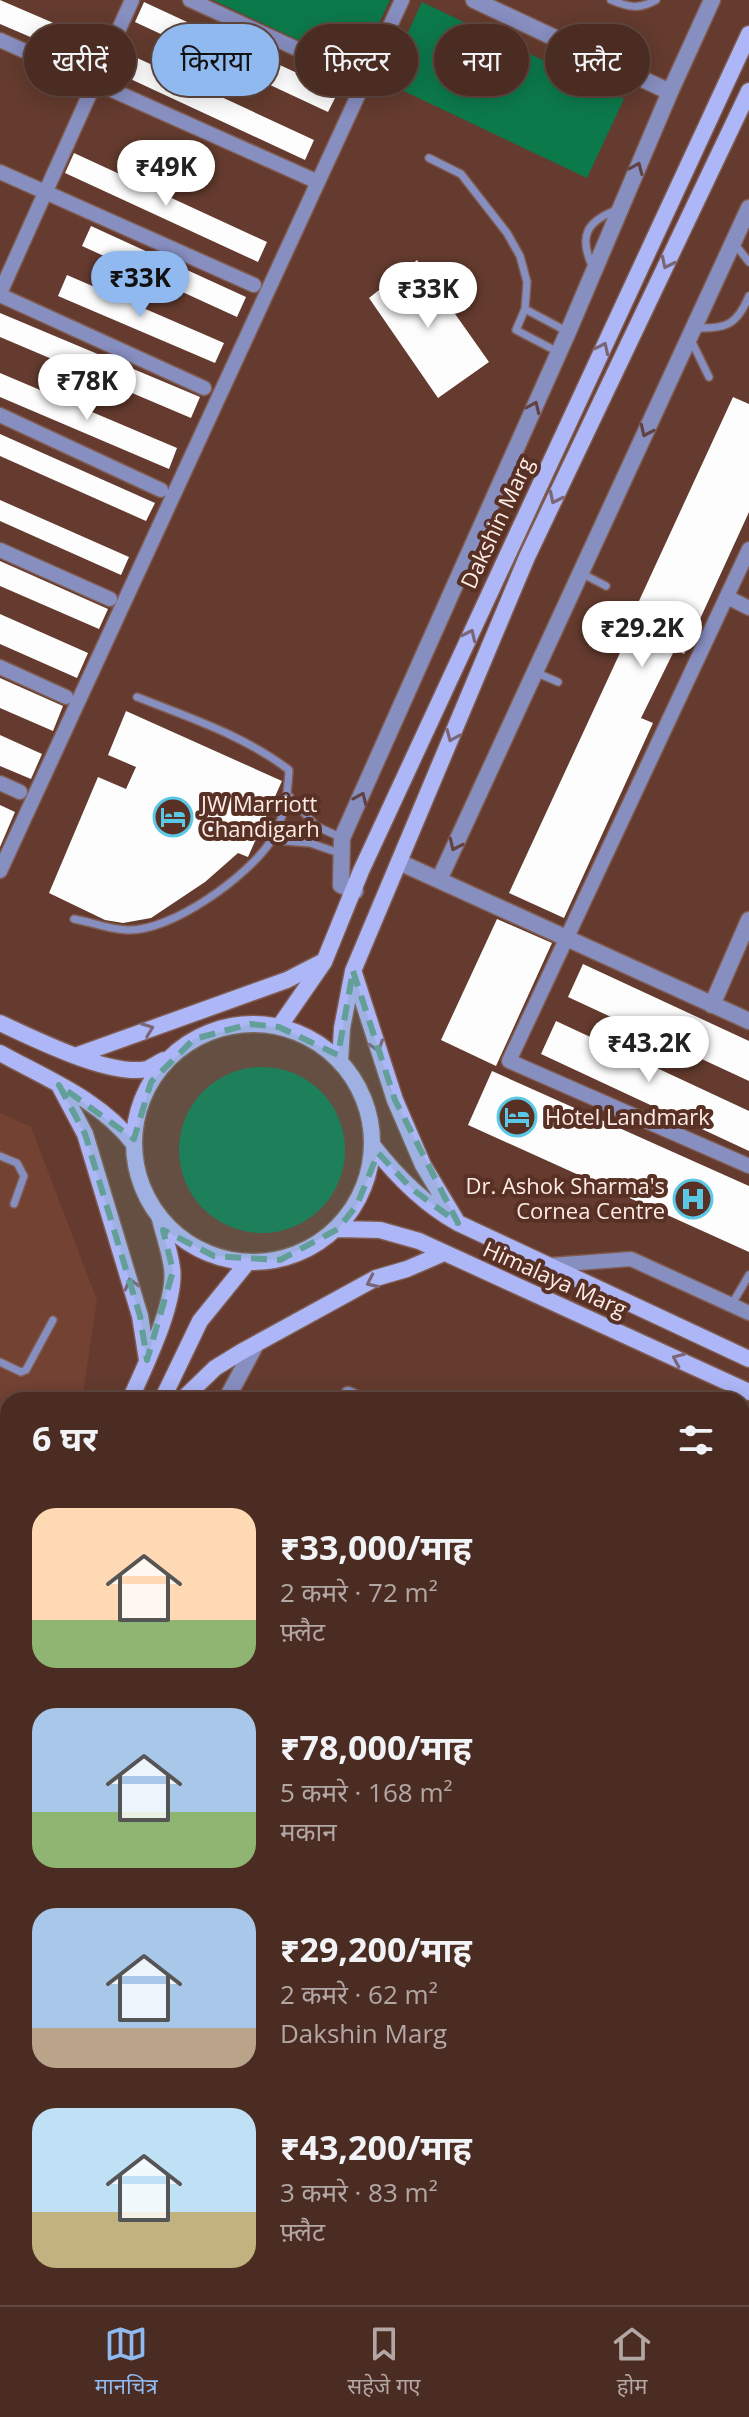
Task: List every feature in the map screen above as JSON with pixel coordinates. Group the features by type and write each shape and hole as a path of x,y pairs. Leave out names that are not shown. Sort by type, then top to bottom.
{"main road":[{"name":"Dakshin Marg","path":"279,1027 324,962 361,871 749,34"},
{"name":"Dakshin Marg","path":"340,1061 342,1028 353,971 527,557 749,91"},
{"path":"75,1056 287,980 324,962"},
{"path":"353,971 395,1100 423,1165 458,1223"},
{"path":"0,1023 75,1056 119,1067 147,1069 194,1039 222,1028 250,1024 279,1027 312,1040 340,1061 358,1086 369,1115 373,1146 369,1176 357,1205 338,1229 311,1249 280,1260 247,1263 214,1256 194,1246 160,1218 146,1195 137,1170 134,1144 138,1111 151,1082 171,1056"},
{"path":"0,1053 97,1106 123,1129 134,1144"},
{"path":"59,1085 85,1134 140,1316 147,1360"},
{"name":"Himalaya Marg","path":"373,1146 395,1174 438,1212 749,1359"},
{"path":"133,1392 167,1304 173,1271 160,1218"},
{"name":"Himalaya Marg","path":"338,1229 380,1230 419,1241 749,1392"},
{"path":"190,1392 215,1368 376,1278 444,1253"},
{"path":"166,1392 200,1321 247,1263"}],"street":[{"path":"121,24 132,0"},
{"path":"190,0 295,48"},
{"path":"391,24 402,0"},
{"path":"474,0 670,92"},
{"path":"355,891 341,885 342,846 712,0"},
{"path":"0,40 24,51"},
{"path":"89,96 0,294 204,388"},
{"path":"124,96 318,182"},
{"path":"1,868 358,96"},
{"path":"0,172 254,285"},
{"path":"439,880 749,208"},
{"path":"0,415 161,490"},
{"path":"749,549 509,1061 749,1166"},
{"path":"0,550 110,599"},
{"path":"727,597 749,608"},
{"path":"0,667 66,697"},
{"path":"0,783 20,792"},
{"path":"399,862 749,1021"},
{"path":"712,1005 749,920"},
{"path":"551,1265 631,1259 749,1313"},
{"path":"230,1392 256,1344"}],"lane":[{"path":"611,0 629,7 645,6 656,0"},
{"path":"429,158 461,174 507,233 520,256 527,282 525,309 516,330 559,352"},
{"path":"733,241 749,262"},
{"path":"709,377 693,332 720,329 741,315 749,296"},
{"path":"525,309 568,332"},
{"path":"581,573 606,586"},
{"path":"535,672 558,682"},
{"path":"74,919 129,930 179,918 232,881 271,840 288,795 289,770 274,758 211,727 137,697"},
{"path":"288,795 316,826 342,846"},
{"path":"271,840 342,846"},
{"path":"0,1156 17,1163 24,1176 14,1204"},
{"path":"732,1305 749,1275"},
{"path":"0,1362 21,1372 26,1370 53,1320"}],"highlighted area":[{"path":"353,971 395,1100 458,1223 412,1189 378,1153 357,1205 338,1229 280,1260 214,1256 163,1230 173,1271 147,1360 140,1316 85,1134 59,1085 134,1139 151,1082 194,1039 250,1024 279,1027 338,1055"}],"shaded area":[{"path":"0,1113 31,1127 97,1300 83,1392 0,1392"}],"green space":[{"path":"213,0 390,0 379,24 295,24 295,38 279,31 279,24 264,24"},
{"path":"422,2 468,24 434,24 434,96 529,96 529,53 545,61 545,96 618,96 624,99 587,178 414,96 418,96 418,24 412,24"},
{"path":"262,1067 294,1073 321,1091 339,1118 345,1150 339,1182 321,1209 294,1227 262,1233 230,1227 203,1209 185,1182 179,1150 185,1118 203,1091 230,1073"}],"building":[{"path":"0,0 56,24 24,24 24,34 0,24"},
{"path":"144,2 191,24 152,24 152,30 135,22"},
{"path":"136,57 152,65 152,89 136,82"},
{"path":"279,65 295,72 295,96 336,96 328,112 279,89"},
{"path":"167,96 219,96 314,140 305,160"},
{"path":"74,153 267,242 258,262 65,173"},
{"path":"91,226 246,297 237,317 82,246"},
{"path":"417,260 489,362 438,398 369,298"},
{"path":"67,275 224,343 215,363 58,296"},
{"path":"0,313 200,397 191,418 0,337"},
{"path":"0,373 177,448 169,469 0,397"},
{"path":"733,397 749,404 749,512 684,654 675,649 641,718 653,723 564,918 509,893 631,629 627,627"},
{"path":"0,434 155,503 146,521 0,456"},
{"path":"0,500 129,557 121,575 0,521"},
{"path":"0,561 108,609 99,629 0,586"},
{"path":"0,614 88,653 77,678 0,644"},
{"path":"0,678 63,706 53,731 0,708"},
{"name":"JW Marriott Chandigarh","path":"126,711 282,781 248,857 238,853 205,882 151,918 123,923 105,920 49,893 98,777 126,789 136,767 108,755"},
{"path":"0,735 42,754 31,779 0,766"},
{"path":"0,805 15,812 0,847"},
{"path":"497,919 552,943 496,1066 441,1040"},
{"path":"583,964 749,1041 749,1081 568,997"},
{"path":"556,1021 749,1111 749,1151 541,1054"},
{"path":"492,1071 749,1186 749,1252 468,1125"}],"place":[{"name":"JW Marriott Chandigarh","path":"173,817"},
{"name":"Hotel Landmark","path":"517,1117"},
{"name":"Dr. Ashok Sharma's Cornea Centre","path":"693,1199"}]}
